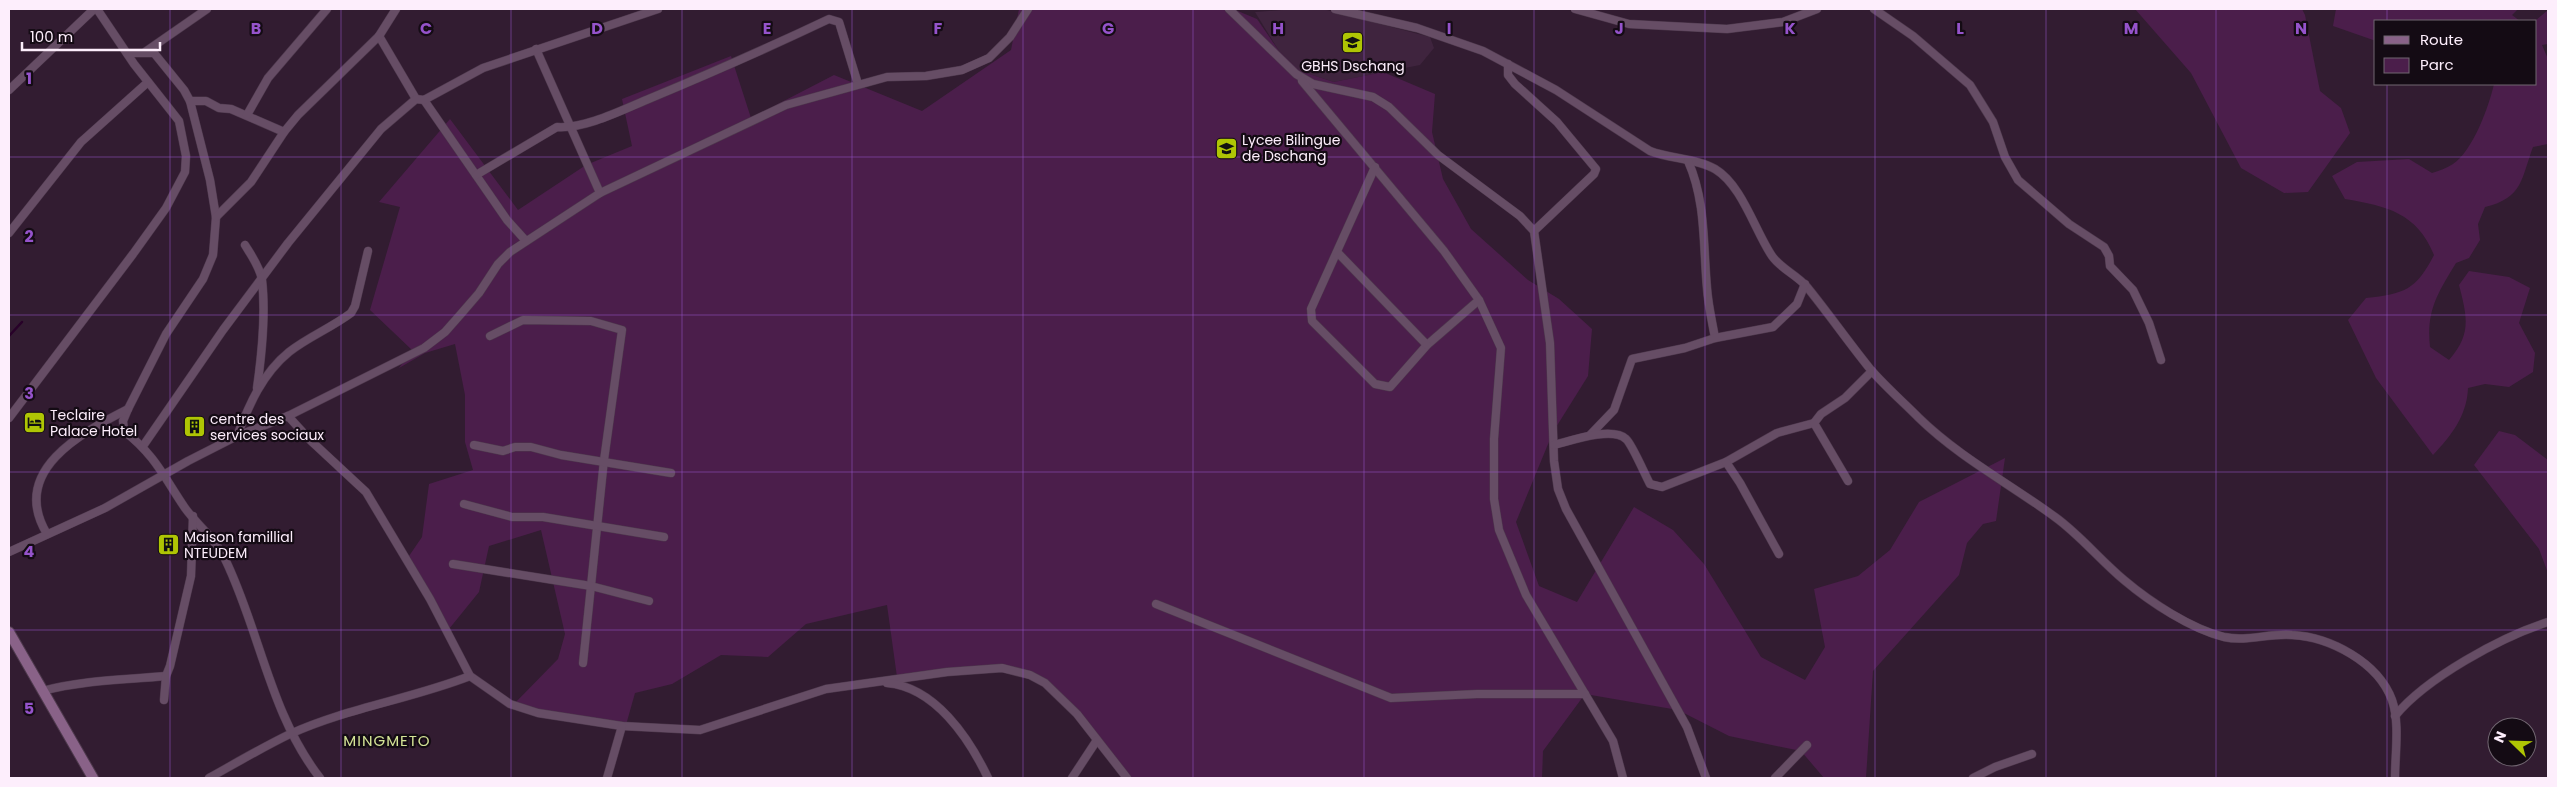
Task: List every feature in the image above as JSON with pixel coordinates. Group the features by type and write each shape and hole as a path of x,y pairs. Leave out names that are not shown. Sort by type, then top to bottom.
{"street":[{"path":"9,90 94,9"},
{"path":"9,418 166,208 185,172 186,156 179,120 148,82 98,9"},
{"path":"248,115 268,78 327,9"},
{"path":"216,217 251,182 284,132 298,115 378,36 396,9"},
{"path":"144,446 223,330 381,129 420,100 483,68 658,9"},
{"path":"9,552 105,508 164,473 237,436 288,416 424,348 445,332 479,293 498,264 526,241 600,194 786,105 858,84 887,78 926,76 962,70 989,58 1010,38 1028,9"},
{"path":"1229,9 1296,74 1444,251 1479,300 1501,348 1494,439 1494,499 1499,530 1526,595 1613,740 1623,778"},
{"path":"1335,9 1439,34 1483,51 1556,90 1650,152 1701,163 1716,170 1725,178 1743,203 1777,263 1804,284 1872,371 1922,421 1954,447 2056,517 2124,580 2150,600 2223,637 2256,638 2289,634 2316,638 2338,647 2358,659 2381,681 2392,700 2395,716 2395,778"},
{"path":"1575,9 1630,24 1728,29 1783,22 1816,9"},
{"path":"1874,9 1913,36 1970,85 1993,122 2005,157 2018,180 2068,224 2104,247 2109,256 2110,266 2133,290 2149,323 2161,360"},
{"path":"145,52 204,10"},
{"path":"476,176 557,127 571,128 630,107 726,67 829,19 839,22 858,84"},
{"path":"378,36 420,100 507,220 526,241"},
{"path":"536,50 600,194"},
{"path":"127,53 154,53 184,90 190,101 210,180 216,217 213,256 203,279 166,334 128,408 123,421 124,431 144,446 224,557 291,734 320,778"},
{"path":"1508,64 1508,76 1557,122 1596,169 1594,174 1534,231"},
{"path":"1296,74 1322,87 1352,91 1373,97 1389,107 1438,155 1520,216 1534,231 1550,342 1554,445 1558,489 1566,509 1688,727 1706,778"},
{"path":"9,233 80,142 148,82"},
{"path":"190,101 206,101 219,108 248,115 284,132"},
{"path":"1688,161 1694,175 1703,215 1707,290 1715,338"},
{"path":"1375,167 1311,309 1312,321 1375,384 1382,387 1390,387 1428,345 1479,300"},
{"path":"245,245 262,279 263,347 257,392"},
{"path":"237,436 266,375 288,352 351,313 355,306 368,251"},
{"path":"1337,252 1428,345"},
{"path":"1590,435 1614,410 1632,359 1685,348 1715,338 1773,327 1797,304 1804,284"},
{"path":"490,336 522,320 591,321 622,330 596,525 583,663"},
{"path":"1554,445 1590,435 1615,434 1626,439 1650,484 1662,487 1726,462 1777,433 1814,423 1821,414 1845,398 1872,371"},
{"path":"47,534 39,522 35,501 39,482 50,462 76,438 128,408"},
{"path":"288,416 366,492 430,599 470,676 510,704 538,714 622,726 700,730 826,689 972,669 1002,668 1030,674 1045,683 1077,714 1127,778"},
{"path":"1814,423 1848,481"},
{"path":"474,445 503,451 516,447 531,446 561,455 604,460 671,473"},
{"path":"1726,462 1780,554"},
{"path":"464,504 512,516 543,517 664,537"},
{"path":"164,700 166,676 191,576 193,516"},
{"path":"453,564 591,586 649,601"},
{"path":"1156,604 1391,698 1477,694 1585,694"},
{"path":"2395,716 2406,703 2460,664 2512,634 2548,622"},
{"path":"9,632 93,778"},
{"path":"42,691 113,678 166,676"},
{"path":"209,778 291,734 377,705 430,692 470,676"},
{"path":"878,683 904,685 926,696 950,720 976,755 986,774 978,778"},
{"path":"2392,700 2406,703"},
{"path":"607,778 622,726"},
{"path":"1072,778 1097,740"},
{"path":"1775,778 1807,745"},
{"path":"1973,778 1995,767 2032,754"}],"shaded area":[{"name":"GBHS Dschang","path":"1323,9 1430,37 1434,48 1420,65 1334,82 1299,71 1279,51 1255,12"}],"green space":[{"path":"1019,9 1233,9 1257,19 1279,51 1300,71 1334,82 1383,72 1435,94 1432,132 1443,179 1471,229 1528,280 1559,299 1592,329 1588,376 1553,432 1516,522 1539,586 1577,602 1634,507 1673,530 1704,564 1761,657 1805,680 1825,647 1814,589 1858,576 1890,550 1919,502 2005,458 1996,521 1983,524 1967,543 1959,575 1873,671 1866,778 1824,778 1801,751 1729,736 1678,710 1585,694 1543,751 1542,778 1128,778 1104,747 1042,682 1005,668 897,677 887,605 806,624 768,657 721,655 672,684 635,693 626,725 543,713 514,704 558,659 565,634 541,530 489,546 479,592 449,629 409,556 422,537 429,484 473,470 465,442 465,395 455,344 425,353 399,368 412,350 370,310 400,207 379,202 450,119 518,210 586,165 632,146 622,99 731,56 751,118 834,75 922,111 1011,50"},
{"path":"2135,9 2302,9 2305,15 2320,91 2341,108 2350,133 2308,192 2284,193 2241,168 2191,73"},
{"path":"2336,9 2518,9 2512,15 2519,20 2374,20 2374,40 2333,26"},
{"path":"2548,10 2548,44 2542,45 2548,59 2548,144 2533,147 2523,178 2514,192 2507,198 2485,207 2478,224 2480,240 2469,258 2456,263 2439,293 2432,312 2429,334 2430,347 2449,360 2461,342 2464,333 2466,324 2459,285 2469,271 2509,277 2530,288 2519,323 2535,353 2533,372 2509,387 2485,384 2468,388 2465,408 2457,425 2433,455 2376,378 2348,320 2366,298 2390,295 2415,283 2434,255 2419,230 2409,221 2387,209 2345,199 2332,176 2357,162 2409,159 2432,173 2453,164 2460,158 2473,139 2484,116 2494,85 2537,85 2536,20"},
{"path":"2499,431 2515,435 2548,460 2548,573 2539,549 2474,465"}],"waterway":[{"path":"9,336 22,322"}],"place":[{"name":"GBHS Dschang","path":"1353,43"},
{"name":"Lycee Bilingue de Dschang","path":"1226,148"},
{"name":"Teclaire Palace Hotel","path":"34,423"},
{"name":"centre des services sociaux","path":"194,427"},
{"name":"Maison famillial NTEUDEM","path":"168,545"}],"district":[{"name":"MINGMETO","path":"387,741"}]}
